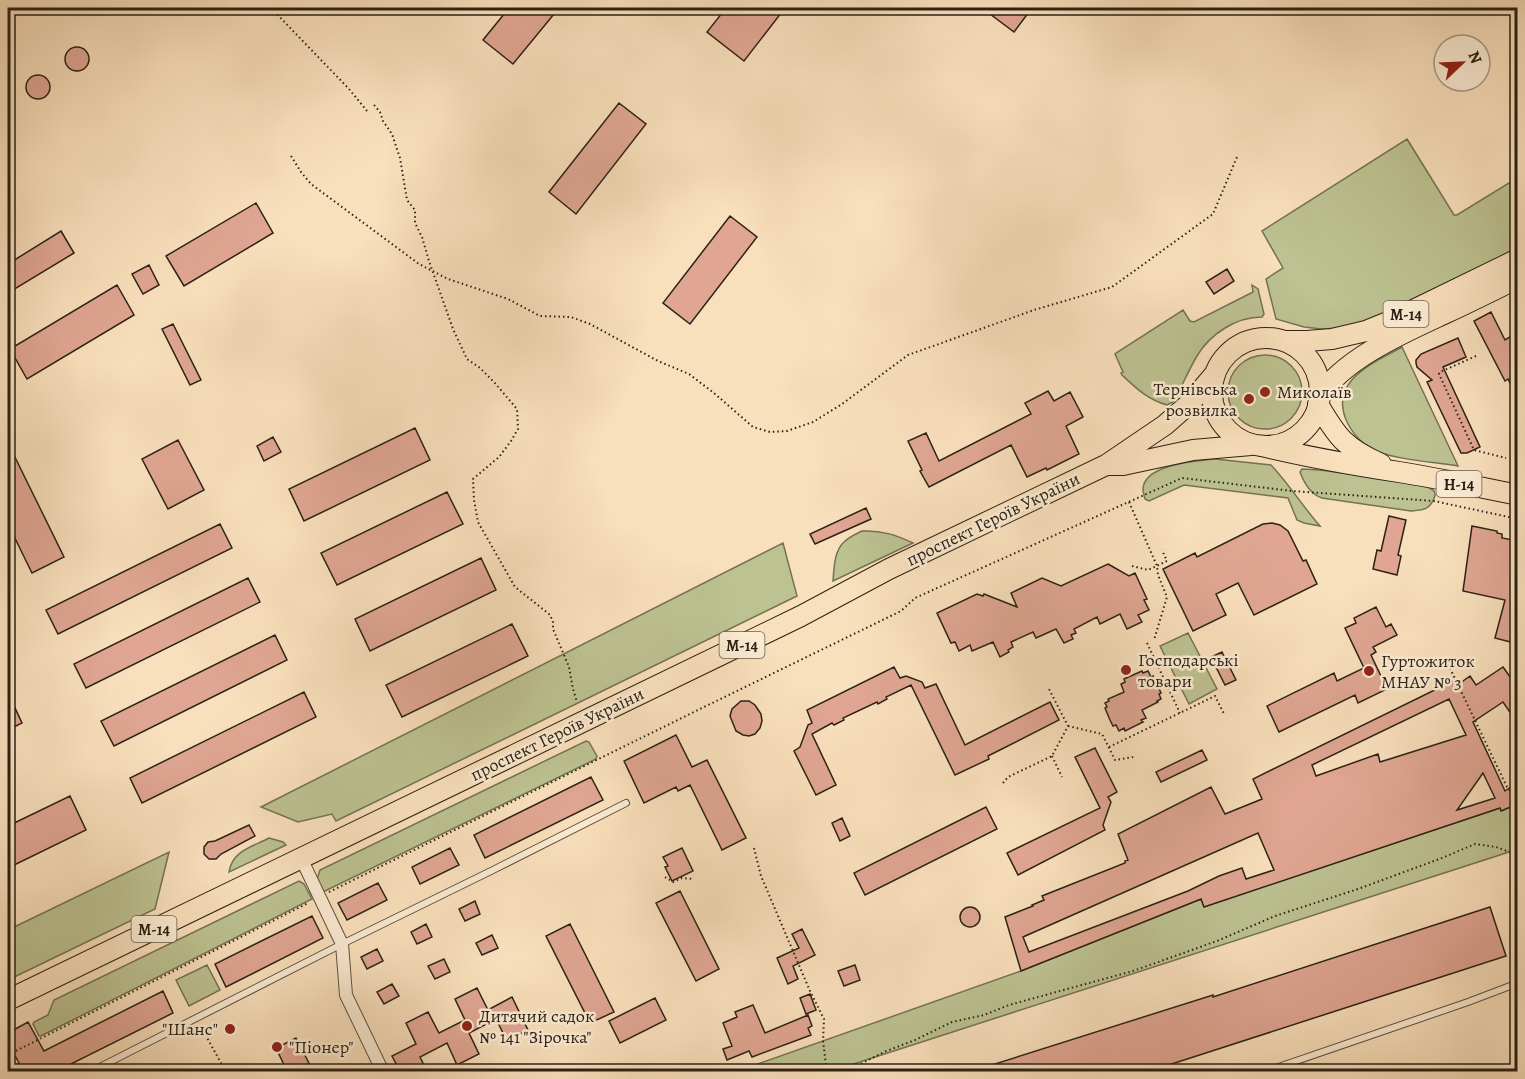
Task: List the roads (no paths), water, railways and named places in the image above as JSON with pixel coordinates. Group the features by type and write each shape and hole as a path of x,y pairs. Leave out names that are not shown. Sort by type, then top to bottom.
{"main road":[{"name":"М-14","path":"1214,375 1226,355 1234,347 1244,342 1266,337 1285,341 1332,339 1366,331 1518,259"},
{"name":"М-14","path":"1258,445 1283,443 1302,432 1315,414 1326,387 1350,365 1406,332 1518,278"},
{"path":"1285,341 1300,350 1312,364 1320,389 1319,400 1333,431 1356,452 1401,472"},
{"path":"1214,375 1212,400 1216,413 1222,424 1237,437 1295,454 1354,466 1401,472"},
{"name":"проспект Героїв України","path":"8,1000 790,621 889,569 1106,465 1165,425 1190,403 1214,375"},
{"name":"проспект Героїв України","path":"1106,465 1123,465 1193,450 1258,445"},
{"name":"Н-14","path":"1401,472 1518,495"}],"street":[{"path":"301,858 342,944 346,995 383,1071"}],"lane":[{"path":"90,1071 626,803"},
{"path":"1264,1071 1518,983"}],"place":[{"name":"Миколаїв","path":"1265,392"},
{"name":"Тернівська розвилка","path":"1249,399"},
{"name":"Господарські товари","path":"1126,670"},
{"name":"Гуртожиток МНАУ № 3","path":"1369,671"},
{"name":"Дитячий садок № 141 \"Зірочка\"","path":"467,1026"},
{"name":"\"Шанс\"","path":"230,1029"},
{"name":"\"Піонер\"","path":"277,1047"}]}
